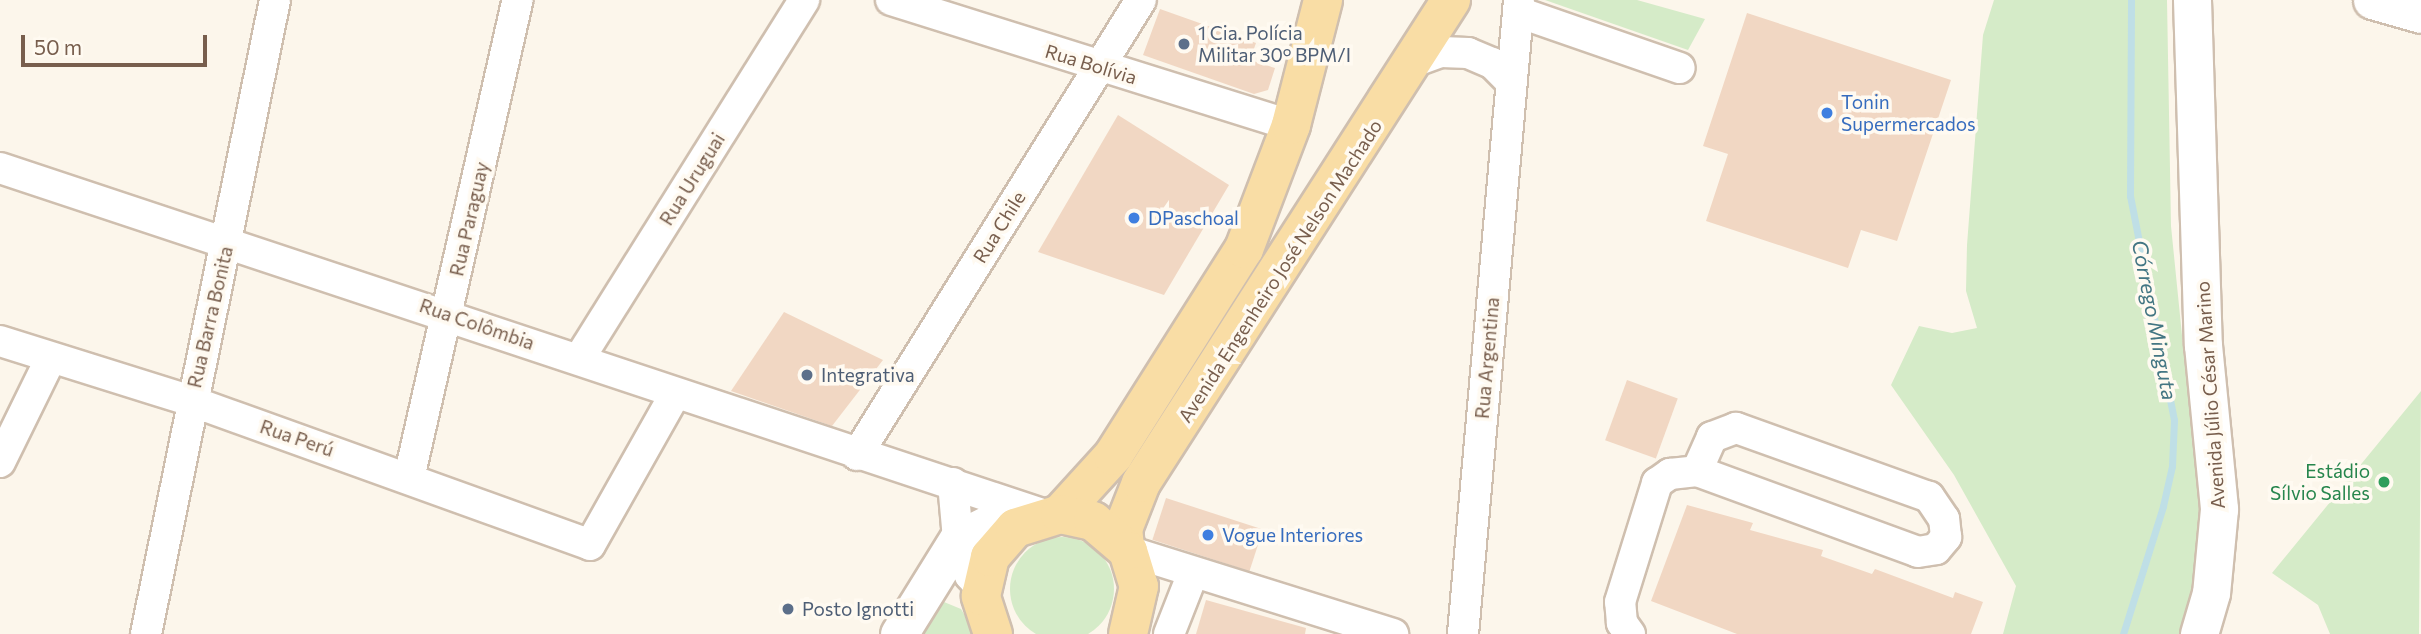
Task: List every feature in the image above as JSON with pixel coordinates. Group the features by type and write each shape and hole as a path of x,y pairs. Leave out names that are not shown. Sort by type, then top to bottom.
{"main road":[{"name":"Avenida Engenheiro José Nelson Machado","path":"981,588 1001,541 1046,516 1113,456 1244,249 1291,125 1323,0"},
{"name":"Avenida Engenheiro José Nelson Machado","path":"1126,549 1123,529 1141,483 1416,61 1451,0"},
{"path":"1046,516 1093,521 1126,549 1139,586 1128,634"},
{"path":"981,588 992,634"}],"street":[{"name":"Rua Barra Bonita","path":"146,634 191,401 227,243 275,0"},
{"name":"Rua Paraguay","path":"409,478 518,0"},
{"name":"Rua Uruguai","path":"579,359 804,0"},
{"name":"Rua Bolívia","path":"891,0 1291,125"},
{"name":"Rua Chile","path":"857,455 1141,0"},
{"name":"Avenida Júlio César Marino","path":"2192,0 2203,345 2219,509 2211,593 2199,634"},
{"name":"Avenida Júlio César Marino","path":"2193,71 2216,0"},
{"path":"2372,0 2421,14"},
{"name":"Rua Argentina","path":"1463,634 1518,6 1679,68"},
{"path":"1416,61 1441,52 1468,53 1492,63 1511,82"},
{"name":"Rua Colômbia","path":"0,168 448,314 675,394 857,455 953,483 1046,516"},
{"name":"Rua Perú","path":"0,341 191,401 590,545 675,394"},
{"path":"0,462 51,358"},
{"path":"1630,634 1622,623 1620,602 1657,483 1670,474 1697,471 1918,552 1936,549 1946,537 1944,519 1929,497 1736,428 1712,438 1697,471"},
{"path":"953,483 958,539 970,575 981,588"},
{"path":"899,634 958,539 1000,519 1046,516"},
{"path":"1126,549 1193,573 1393,634"},
{"path":"1169,634 1193,573"}],"green space":[{"path":"1545,0 1637,0 1705,19 1688,50"},
{"path":"1994,0 2167,0 2171,226 2204,554 2181,634 2003,634 2016,586 1954,475 1891,385 1919,326 1952,333 1977,328 1966,291 1967,245 1983,35"},
{"name":"Estádio Sílvio Salles","path":"2421,391 2419,634 2330,634 2318,605 2272,573"},
{"path":"1062,537 1082,541 1099,552 1110,569 1114,589 1110,609 1099,626 1082,637 1062,641 1042,637 1025,626 1014,609 1010,589 1014,569 1025,552 1042,541"},
{"path":"944,602 961,609 976,634 920,634"}],"building":[{"path":"1160,9 1256,43 1250,60 1275,68 1268,90 1254,94 1143,55"},
{"name":"Tonin Supermercados","path":"1747,13 1951,80 1897,241 1861,230 1848,268 1706,221 1728,154 1703,146"},
{"name":"DPaschoal","path":"1118,115 1229,185 1164,295 1038,252"},
{"name":"Integrativa","path":"784,312 883,360 832,426 731,391"},
{"path":"1627,380 1678,398 1656,459 1605,440"},
{"name":"Vogue Interiores","path":"1166,498 1263,530 1249,571 1152,540"},
{"path":"1687,505 1753,523 1750,530 1823,550 1821,556 1872,574 1875,569 1953,598 1955,592 1983,602 1971,634 1737,634 1651,601"},
{"path":"1206,600 1306,628 1305,634 1196,634"}],"waterway":[{"name":"Córrego Minguta","path":"2123,634 2163,506 2172,466 2174,420 2130,196 2131,0"}],"place":[{"name":"1 Cia. Polícia Militar 30º BPM/I","path":"1184,44"},
{"name":"Tonin Supermercados","path":"1827,113"},
{"name":"DPaschoal","path":"1134,218"},
{"name":"Integrativa","path":"807,375"},
{"name":"Estádio Sílvio Salles","path":"2384,482"},
{"name":"Vogue Interiores","path":"1208,535"},
{"name":"Posto Ignotti","path":"788,609"}]}
